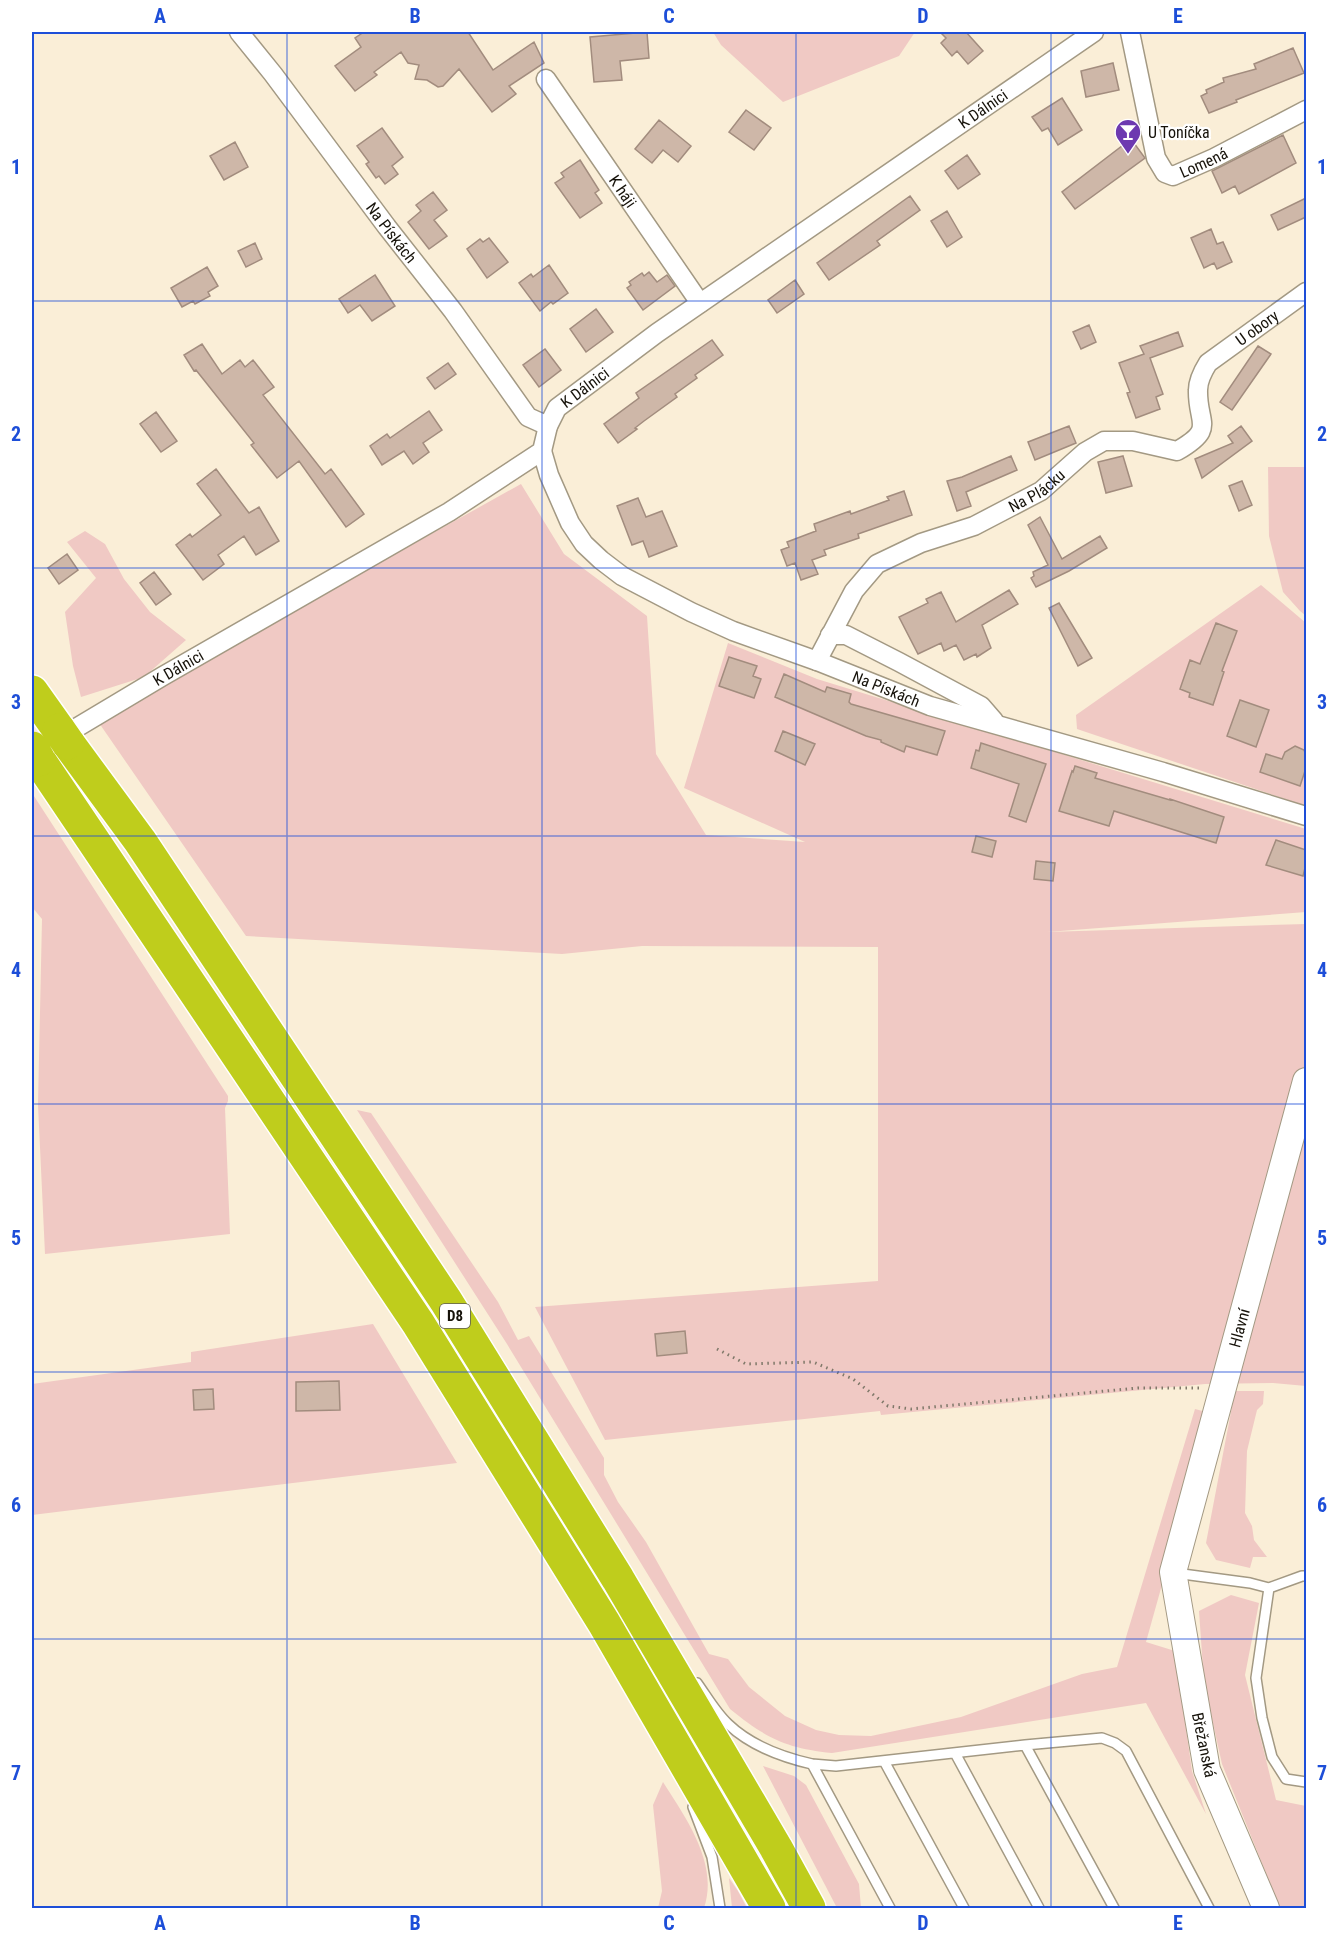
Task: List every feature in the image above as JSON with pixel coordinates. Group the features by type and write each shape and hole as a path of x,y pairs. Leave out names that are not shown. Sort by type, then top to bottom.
{"highway":[{"name":"D8","path":"32,692 46,746 418,1323 604,1623 770,1908"},
{"name":"D8","path":"46,746 140,841 385,1208 446,1301 618,1579 809,1908"}],"street":[{"name":"Na Pískách","path":"239,32 453,311 528,417 548,426"},
{"name":"K Dálnici","path":"46,746 449,512 542,451 548,426 557,408 598,375 1094,32"},
{"name":"Lomená","path":"1130,32 1156,158 1165,173 1173,176 1214,158 1306,110"},
{"name":"K háji","path":"546,79 700,303"},
{"name":"U obory","path":"1208,363 1306,292"},
{"name":"Na Plácku","path":"817,661 854,591 877,564 921,543 974,525 1041,490 1085,452 1104,441 1133,441 1177,451 1195,441 1204,423 1198,389 1201,375 1208,363"},
{"name":"Na Pískách","path":"542,451 549,475 570,523 584,544 622,576 691,612 733,631 817,661 930,706 995,723 1306,816"},
{"path":"830,635 846,635 899,662 981,706 995,723"},
{"name":"Hlavní","path":"1173,1572 1306,1081"},
{"name":"Břežanská","path":"1173,1572 1207,1770 1266,1908"}],"lane":[{"path":"1173,1572 1250,1583 1269,1588 1302,1575 1306,1576"},
{"path":"618,1579 669,1645"},
{"path":"1269,1588 1256,1678 1262,1718 1272,1757 1286,1779 1306,1782"},
{"path":"690,1674 727,1723 743,1737 767,1750 793,1760 812,1764 836,1766 1102,1738 1115,1743 1126,1752 1209,1908"},
{"path":"658,1715 682,1778"},
{"path":"1025,1745 1114,1908"},
{"path":"955,1753 1039,1908"},
{"path":"884,1761 964,1908"},
{"path":"812,1764 890,1908"},
{"path":"690,1799 712,1857 720,1908"}],"path":[{"path":"717,1349 746,1364 813,1362 853,1379 888,1406 911,1408 1138,1388 1222,1388"}],"shaded area":[{"path":"713,32 915,32 899,56 783,102 721,45"},
{"path":"1268,467 1306,467 1306,616 1283,592 1269,536"},
{"path":"521,484 564,554 647,616 656,754 706,835 805,842 684,788 728,643 817,679 1306,829 1306,912 1047,932 1306,924 1306,1386 1273,1383 1205,1384 881,1415 880,1411 605,1440 535,1307 878,1281 878,947 642,946 562,954 246,936 97,720","holes":["1055,864 1053,881 1034,879"]},
{"path":"85,531 105,544 124,579 150,612 186,640 144,677 81,697 73,666 65,612 96,578 67,542"},
{"path":"1261,585 1306,623 1306,806 1077,729 1076,715"},
{"path":"32,793 228,1096 225,1108 230,1234 45,1254 38,1105 42,919 32,907"},
{"path":"357,1110 371,1113 498,1302 518,1340 529,1336 604,1458 604,1475 618,1502 646,1542 709,1654 728,1659 749,1687 785,1716 816,1730 839,1735 871,1736 961,1717 1082,1674 1117,1667 1195,1409 1210,1413 1146,1642 1175,1651 1192,1771 1206,1814 1146,1703 832,1753 801,1748 777,1740 730,1709 507,1344"},
{"path":"373,1324 457,1463 32,1515 32,1384 191,1362 191,1352"},
{"path":"1235,1391 1264,1391 1263,1404 1257,1410 1247,1451 1245,1513 1252,1526 1254,1540 1267,1557 1253,1557 1250,1568 1216,1560 1206,1543"},
{"path":"1231,1595 1259,1603 1245,1675 1276,1800 1306,1806 1306,1908 1280,1908 1222,1764 1204,1683 1199,1611"},
{"path":"763,1766 794,1776 806,1785 859,1884 861,1908 837,1908"},
{"path":"663,1782 690,1826 704,1858 707,1891 704,1908 658,1908 662,1891 653,1805"},
{"path":"729,1878 738,1891 747,1908 732,1908"}],"building":[{"path":"364,32 468,32 493,70 534,42 544,63 509,86 516,94 492,112 459,69 443,86 438,87 427,80 415,79 419,65 408,63 401,52 374,72 377,75 355,91 335,66 361,47 355,38"},
{"path":"647,32 649,58 620,61 622,80 594,82 590,37"},
{"path":"940,32 966,32 983,51 968,64 957,51 952,56 941,43 946,38"},
{"path":"1293,48 1304,73 1209,113 1201,96 1207,93 1206,90 1224,82 1223,78 1256,69 1254,64"},
{"path":"1113,63 1119,90 1086,97 1081,71"},
{"path":"1062,98 1082,130 1058,145 1048,128 1042,131 1032,117"},
{"path":"746,110 771,128 754,150 729,132"},
{"path":"659,120 691,146 678,162 663,150 652,163 635,149"},
{"path":"382,128 403,157 392,166 398,174 385,184 379,176 376,178 366,164 369,162 357,146"},
{"path":"1283,135 1296,163 1239,194 1235,186 1222,193 1212,171"},
{"path":"1131,139 1145,158 1075,209 1062,192"},
{"path":"235,142 248,167 224,180 210,156"},
{"path":"967,155 980,174 958,189 945,171"},
{"path":"580,160 599,190 595,193 602,203 580,218 555,183 564,177 561,173"},
{"path":"433,192 447,210 434,220 447,236 429,249 408,222 421,211 416,205"},
{"path":"910,196 920,210 877,241 880,245 829,280 817,263"},
{"path":"1306,198 1306,217 1278,230 1271,215"},
{"path":"947,211 962,237 947,247 931,221"},
{"path":"1211,229 1217,244 1223,242 1232,262 1217,269 1214,263 1204,268 1191,238"},
{"path":"489,238 508,262 487,278 467,249 480,239 483,242"},
{"path":"255,243 262,259 246,267 238,251"},
{"path":"549,265 568,293 540,311 519,283 531,274 533,277"},
{"path":"207,267 218,286 208,292 210,296 195,304 193,301 182,307 171,288"},
{"path":"649,272 657,282 667,275 675,286 643,310 627,288 631,285 629,282 642,273 644,276"},
{"path":"375,275 395,306 372,321 360,305 348,313 339,299"},
{"path":"795,280 804,294 777,313 768,300"},
{"path":"596,309 613,332 586,352 570,329"},
{"path":"1089,325 1096,342 1081,349 1073,332"},
{"path":"1178,332 1183,346 1150,358 1163,394 1156,397 1160,409 1136,418 1127,393 1130,392 1119,363 1144,354 1140,346"},
{"path":"712,340 723,355 695,375 697,378 675,394 677,397 618,443 604,424 639,398 636,393"},
{"path":"202,344 222,374 240,360 245,367 253,360 274,387 263,395 325,474 331,469 364,514 346,527 299,461 277,478 251,445 254,443 196,370 194,371 184,355"},
{"path":"1258,346 1271,354 1232,410 1220,402"},
{"path":"545,349 561,370 539,387 523,365"},
{"path":"448,363 456,374 435,389 427,378"},
{"path":"429,411 442,430 423,443 429,452 413,464 404,451 382,465 370,446 387,434 390,438"},
{"path":"156,412 177,441 161,452 140,424"},
{"path":"1069,426 1076,443 1035,460 1028,442"},
{"path":"1241,426 1252,441 1202,478 1195,459 1233,443 1228,436"},
{"path":"1011,456 1017,470 966,492 971,506 957,511 947,481"},
{"path":"1123,456 1132,486 1106,493 1098,462"},
{"path":"216,469 249,513 259,507 279,541 256,555 244,536 218,555 224,564 203,580 176,545 190,534 192,537 221,515 197,484"},
{"path":"1242,481 1252,505 1239,511 1229,486"},
{"path":"904,491 912,515 858,534 859,538 824,550 826,555 812,560 818,574 801,580 795,563 787,566 781,550 789,547 787,542 816,531 814,524 850,511 851,514 889,500 887,497"},
{"path":"638,498 646,517 662,511 677,546 649,557 643,541 632,545 617,506"},
{"path":"1040,517 1062,559 1100,536 1107,548 1069,571 1036,587 1031,578 1034,576 1033,572 1048,565 1028,525"},
{"path":"67,554 78,570 59,584 48,568"},
{"path":"154,572 171,594 156,605 140,583"},
{"path":"1009,590 1018,604 982,625 991,648 977,657 976,654 964,660 956,645 944,651 941,643 918,654 899,617 928,603 926,599 941,592 956,622"},
{"path":"1059,603 1092,658 1078,666 1049,608"},
{"path":"1216,623 1237,631 1222,671 1224,672 1213,705 1189,697 1190,693 1180,689 1190,660 1200,664"},
{"path":"729,657 757,666 753,676 761,679 754,698 719,686"},
{"path":"784,674 825,692 827,687 851,694 849,702 851,704 945,731 937,755 906,746 904,752 881,740 866,736 775,697"},
{"path":"1240,700 1269,710 1256,747 1227,736"},
{"path":"783,731 815,744 805,765 775,751"},
{"path":"981,743 1046,764 1026,822 1009,816 1019,784 971,768 976,750 979,751"},
{"path":"1295,746 1304,750 1306,755 1306,768 1300,786 1260,772 1266,754 1282,759 1285,752"},
{"path":"1075,766 1097,773 1095,778 1224,817 1216,843 1114,811 1109,826 1059,811"},
{"path":"976,836 996,841 992,857 972,852"},
{"path":"1276,840 1306,850 1303,876 1266,865"},
{"path":"1036,861 1055,863 1053,881 1034,879"},
{"path":"685,1331 687,1353 657,1356 655,1334"},
{"path":"339,1381 340,1410 296,1411 296,1382"},
{"path":"213,1389 214,1409 194,1410 193,1390"}],"place":[{"name":"U Toníčka","path":"1128,155"}]}
